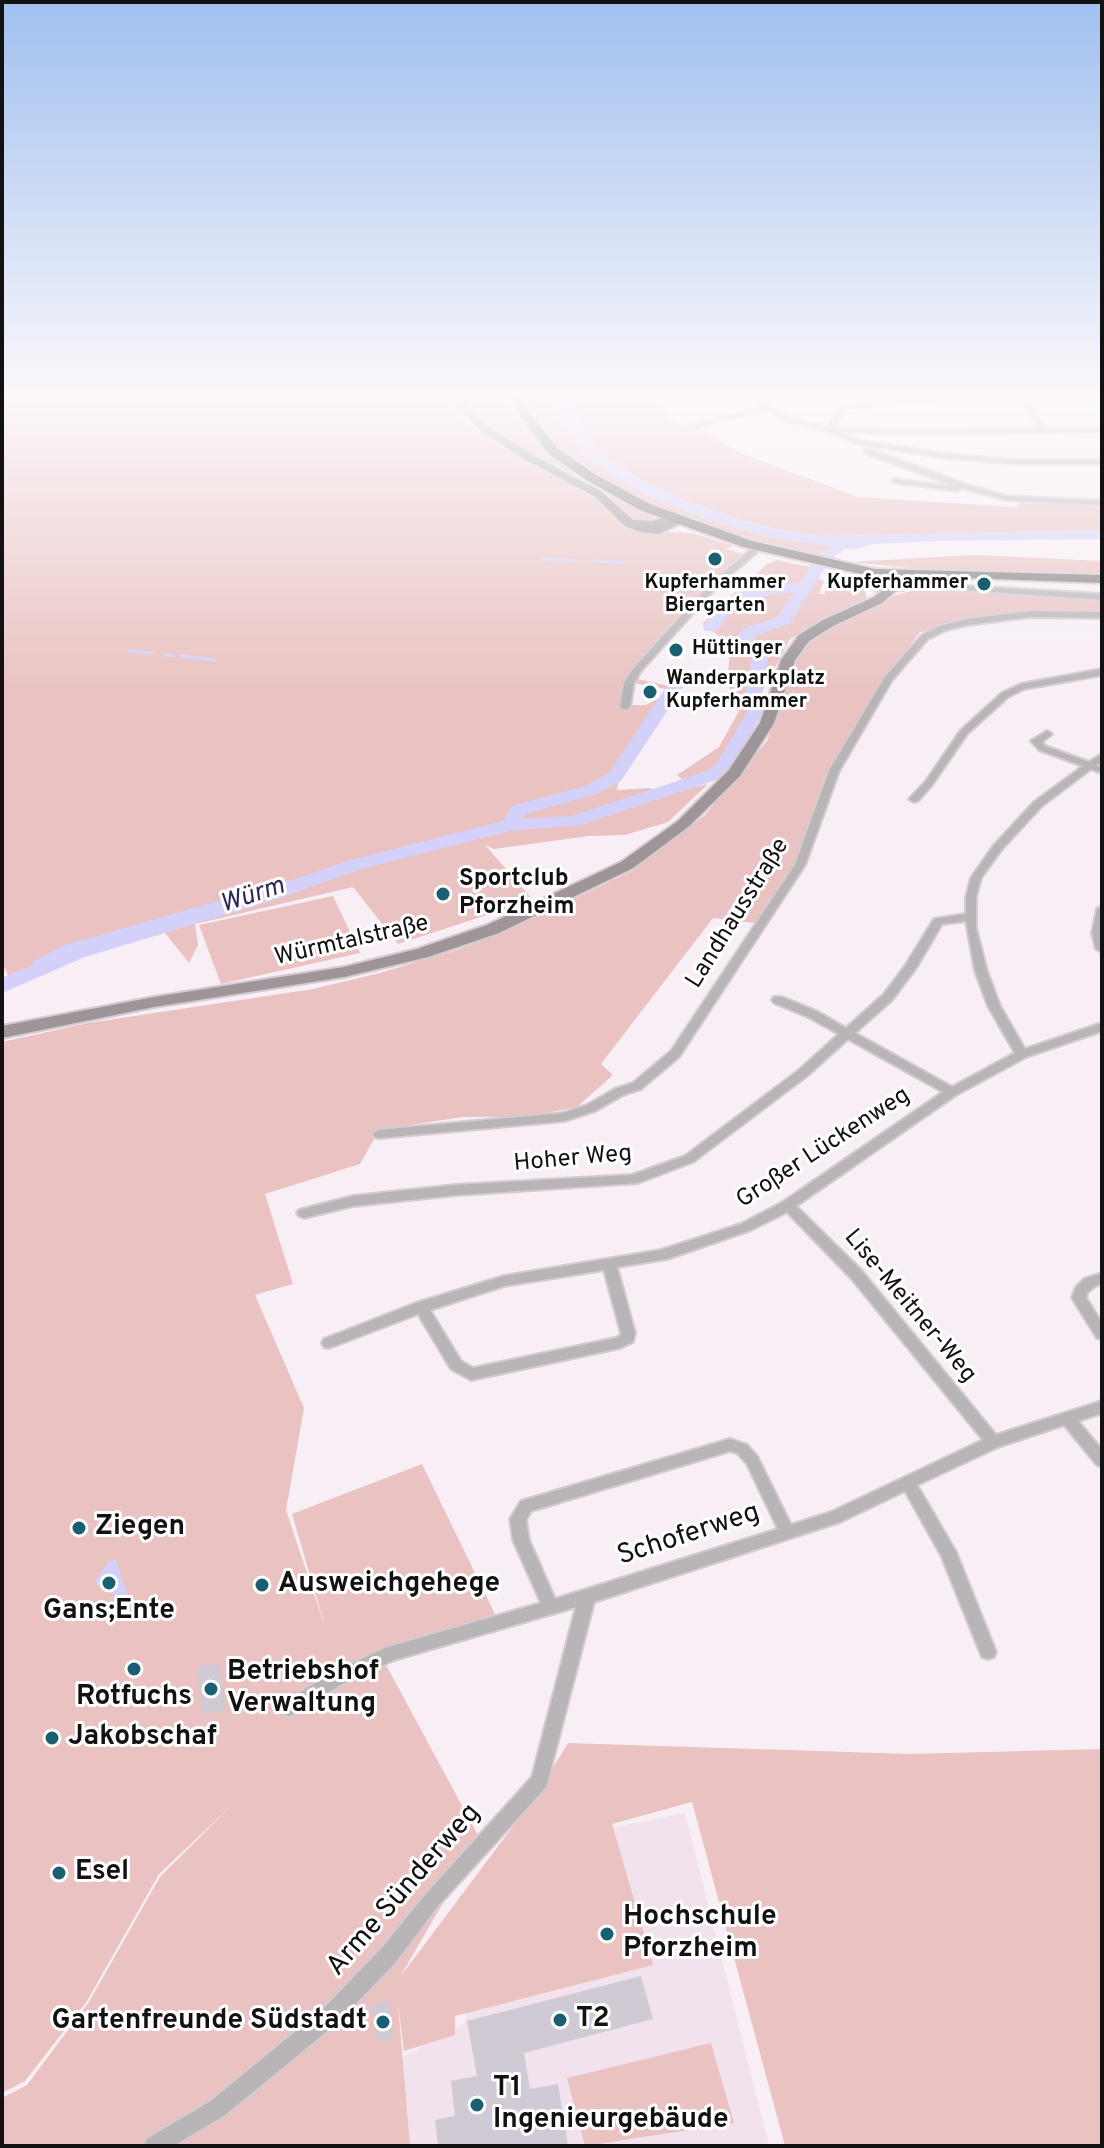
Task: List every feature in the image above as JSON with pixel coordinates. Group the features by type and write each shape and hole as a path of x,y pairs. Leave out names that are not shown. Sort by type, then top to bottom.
{"main road":[{"path":"597,493 632,524 645,529 669,523"},
{"path":"620,493 669,523 840,565 937,573 1102,579"},
{"path":"840,565 889,581 1040,577"},
{"path":"889,581 937,573"},
{"name":"Würmtalstraße","path":"2,1032 154,1002 344,972 422,953 493,929 627,865 683,824 735,773 767,723 788,660 804,638 878,600 889,581"}],"street":[{"path":"995,493 1033,501 1102,503"},
{"path":"1080,495 1102,494"},
{"path":"625,707 629,683 637,670 713,586 759,547"},
{"path":"889,581 1102,597"},
{"name":"Landhausstraße","path":"379,1134 564,1117 637,1086 675,1054 792,878 809,846 816,815 834,771 888,679 925,637 943,628 1008,617 1065,612 1102,615"},
{"path":"914,799 929,783 964,732 1005,695 1035,683 1102,672"},
{"path":"1047,734 1036,741 1037,744 1102,770"},
{"path":"1022,1054 985,982 970,917 976,878 998,847 1038,804 1102,757"},
{"path":"1102,909 1097,933 1102,949"},
{"name":"Hoher Weg","path":"304,1213 353,1201 456,1190 633,1180 689,1159 803,1073 888,997 910,968 938,921 970,917"},
{"path":"778,1000 812,1014 952,1092"},
{"name":"Großer Lückenweg","path":"329,1343 421,1307 504,1281 662,1255 746,1227 788,1205 952,1092 1022,1054 1102,1027"},
{"name":"Lise-Meitner-Weg","path":"788,1205 856,1274 993,1442"},
{"path":"421,1307 456,1365 471,1374 620,1343 628,1338 628,1333 609,1263"},
{"path":"1102,1278 1089,1283 1079,1298 1102,1334"},
{"name":"Schoferweg","path":"290,1708 338,1678 391,1653 587,1597 835,1517 993,1442 1102,1407"},
{"path":"1066,1417 1102,1461"},
{"path":"551,1607 521,1540 518,1519 526,1506 730,1445 742,1449 752,1460 787,1532"},
{"path":"908,1483 948,1552 988,1652"},
{"name":"Arme Sünderweg","path":"154,2146 218,2108 331,2015 388,1956 432,1900 540,1781 587,1597"}],"shaded area":[{"path":"2,493 585,493 625,525 643,531 693,533 733,546 726,549 746,555 641,663 624,705 646,705 665,695 666,689 634,683 637,679 678,688 679,692 619,778 617,790 650,788 662,795 708,784 668,822 625,835 589,836 494,849 485,845 533,900 398,944 353,887 195,924 198,945 189,963 162,929 96,950 2,989 2,979 8,975 2,963"},
{"path":"602,493 617,493 654,514 658,520 638,522 631,519"},
{"path":"626,493 644,493 707,519 767,537 836,545 820,556 754,542 678,517"},
{"path":"669,493 848,493 858,497 1015,507 1020,503 1102,505 1102,530 833,536 785,531 696,505"},
{"path":"973,555 1102,561 1102,575 942,571 850,562"},
{"path":"777,560 811,567 804,583 777,618 746,629 741,634 756,661 746,683 747,698 754,708 724,762 712,772 687,783 677,775 719,747 739,711 727,681 731,644 702,624 735,592 747,593 752,585 747,583 767,564"},
{"path":"815,577 824,581 819,594 824,594 833,578 851,577 864,589 867,598 790,639 757,701 755,684 761,658 749,634 790,619 800,607 808,585"},
{"path":"919,589 1102,599 1102,614 1062,610 1028,612 920,632 888,675 858,729 826,773 795,866 755,923 713,918 601,1064 613,1075 577,1107 524,1117 462,1117 379,1130 360,1164 265,1194 293,1284 255,1295 304,1408 286,1510 326,1630 292,1514 422,1464 495,1614 379,1652 480,1839 400,1977 535,1797 568,1743 910,1754 1102,1749 1102,2146 785,2146 692,1802 612,1824 653,1965 455,2016 455,2035 404,2051 398,2003 410,2146 2,2146 2,2098 27,2085 89,2002 160,1877 232,1805 159,1874 87,2001 25,2081 2,2093 2,1042 88,1023 313,989 380,973 457,950 509,930 632,871 705,815 767,741 796,656 810,639 885,598"},
{"path":"333,896 360,953 221,984 199,925"},
{"name":"Hochschule Pforzheim","path":"685,1813 769,2146 405,2146 395,2061 463,2025 532,1843"},
{"path":"711,2043 734,2123 585,2146 567,2078"}],"water":[{"path":"644,493 670,493 741,520 785,531 833,536 1102,530 1102,539 938,541 874,544 853,550 767,537 707,519"},
{"path":"116,1560 127,1594 121,1602 95,1581 109,1561"}],"building":[{"name":"Betriebshof Verwaltung","path":"219,1662 226,1709 203,1715 196,1668"},
{"path":"641,1976 653,2019 524,2053 530,2089 558,2084 568,2146 438,2146 435,2120 455,2116 451,2081 477,2076 467,2021"},
{"name":"Gartenfreunde Südstadt","path":"389,2001 394,2039 377,2042 372,2005"}],"waterway":[{"name":"Würm","path":"805,586 824,557 843,545"},
{"path":"544,559 575,561"},
{"path":"594,561 623,563"},
{"name":"Würm","path":"510,825 574,821 713,775 724,767 756,710 754,688 760,657 746,635 783,621 805,586"},
{"name":"Würm","path":"711,628 724,609 744,595 805,586"},
{"path":"129,651 152,653"},
{"path":"166,655 174,656"},
{"path":"180,656 215,660"},
{"name":"Würm","path":"510,825 518,810 591,790 615,777 675,687"},
{"name":"Würm","path":"2,986 78,953 267,896 354,865 510,825"},
{"path":"38,962 69,947 354,865"}],"place":[{"name":"Kupferhammer Biergarten","path":"715,559"},
{"name":"Kupferhammer","path":"984,584"},
{"name":"Hüttinger","path":"676,650"},
{"name":"Wanderparkplatz Kupferhammer","path":"650,692"},
{"name":"Sportclub Pforzheim","path":"443,894"},
{"name":"Ziegen","path":"79,1528"},
{"name":"Gans;Ente","path":"109,1583"},
{"name":"Ausweichgehege","path":"262,1585"},
{"name":"Rotfuchs","path":"134,1669"},
{"name":"Betriebshof Verwaltung","path":"211,1689"},
{"name":"Jakobschaf","path":"52,1738"},
{"name":"Esel","path":"59,1873"},
{"name":"Hochschule Pforzheim","path":"607,1934"},
{"name":"T2","path":"560,2020"},
{"name":"Gartenfreunde Südstadt","path":"383,2022"},
{"name":"T1 Ingenieurgebäude","path":"477,2105"}]}
